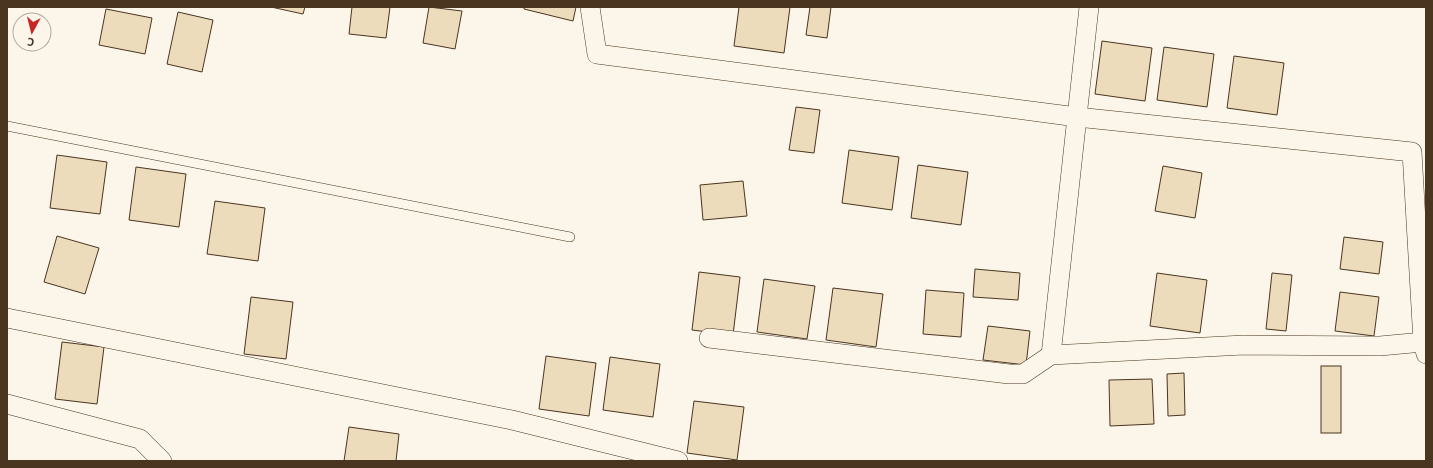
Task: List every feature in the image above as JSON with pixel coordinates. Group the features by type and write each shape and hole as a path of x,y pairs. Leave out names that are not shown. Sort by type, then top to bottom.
{"street":[{"path":"590,7 597,54 1077,117 1412,152 1425,348 1244,345 1051,355 1023,374 1009,374 709,338"},
{"path":"1051,355 1089,7"},
{"path":"7,318 512,420 678,461"},
{"path":"7,404 140,439 162,461"}],"lane":[{"path":"7,126 570,237"}],"building":[{"path":"271,7 305,7 303,14"},
{"path":"352,7 390,7 386,38 349,34"},
{"path":"429,7 462,11 455,49 423,43"},
{"path":"524,7 576,7 573,21 524,9"},
{"path":"739,7 790,7 784,53 734,46"},
{"path":"810,7 831,7 827,38 806,35"},
{"path":"106,9 152,18 145,54 99,45"},
{"path":"178,12 213,20 202,72 167,64"},
{"path":"1102,41 1152,48 1145,101 1095,94"},
{"path":"1164,47 1214,54 1207,107 1157,100"},
{"path":"1234,56 1284,63 1277,115 1227,108"},
{"path":"796,107 820,110 814,153 789,150"},
{"path":"849,150 899,157 892,210 842,203"},
{"path":"57,155 107,162 100,214 50,208"},
{"path":"918,165 968,172 961,225 911,218"},
{"path":"1163,166 1202,173 1195,218 1155,211"},
{"path":"136,167 186,174 179,227 129,220"},
{"path":"743,181 747,216 703,220 700,185"},
{"path":"215,201 265,208 258,261 207,254"},
{"path":"57,236 99,248 85,294 44,282"},
{"path":"1344,237 1383,242 1379,274 1340,269"},
{"path":"975,269 1020,273 1018,300 973,297"},
{"path":"699,272 740,277 733,335 692,330"},
{"path":"1157,273 1207,280 1200,333 1150,326"},
{"path":"1272,273 1292,275 1286,331 1266,329"},
{"path":"764,279 815,286 807,339 757,332"},
{"path":"833,288 883,294 876,347 826,340"},
{"path":"926,290 964,293 961,337 923,334"},
{"path":"1340,292 1379,297 1374,336 1335,331"},
{"path":"251,297 293,302 286,359 244,354"},
{"path":"988,326 1030,331 1026,365 983,360"},
{"path":"62,342 104,347 97,404 55,399"},
{"path":"546,356 596,363 589,416 539,409"},
{"path":"610,357 660,364 653,417 603,410"},
{"path":"1321,366 1341,366 1341,433 1321,433"},
{"path":"1184,373 1185,415 1168,416 1167,374"},
{"path":"1152,379 1154,424 1110,426 1109,380"},
{"path":"694,401 744,407 737,460 687,453"},
{"path":"349,427 399,434 396,461 344,461"}]}
